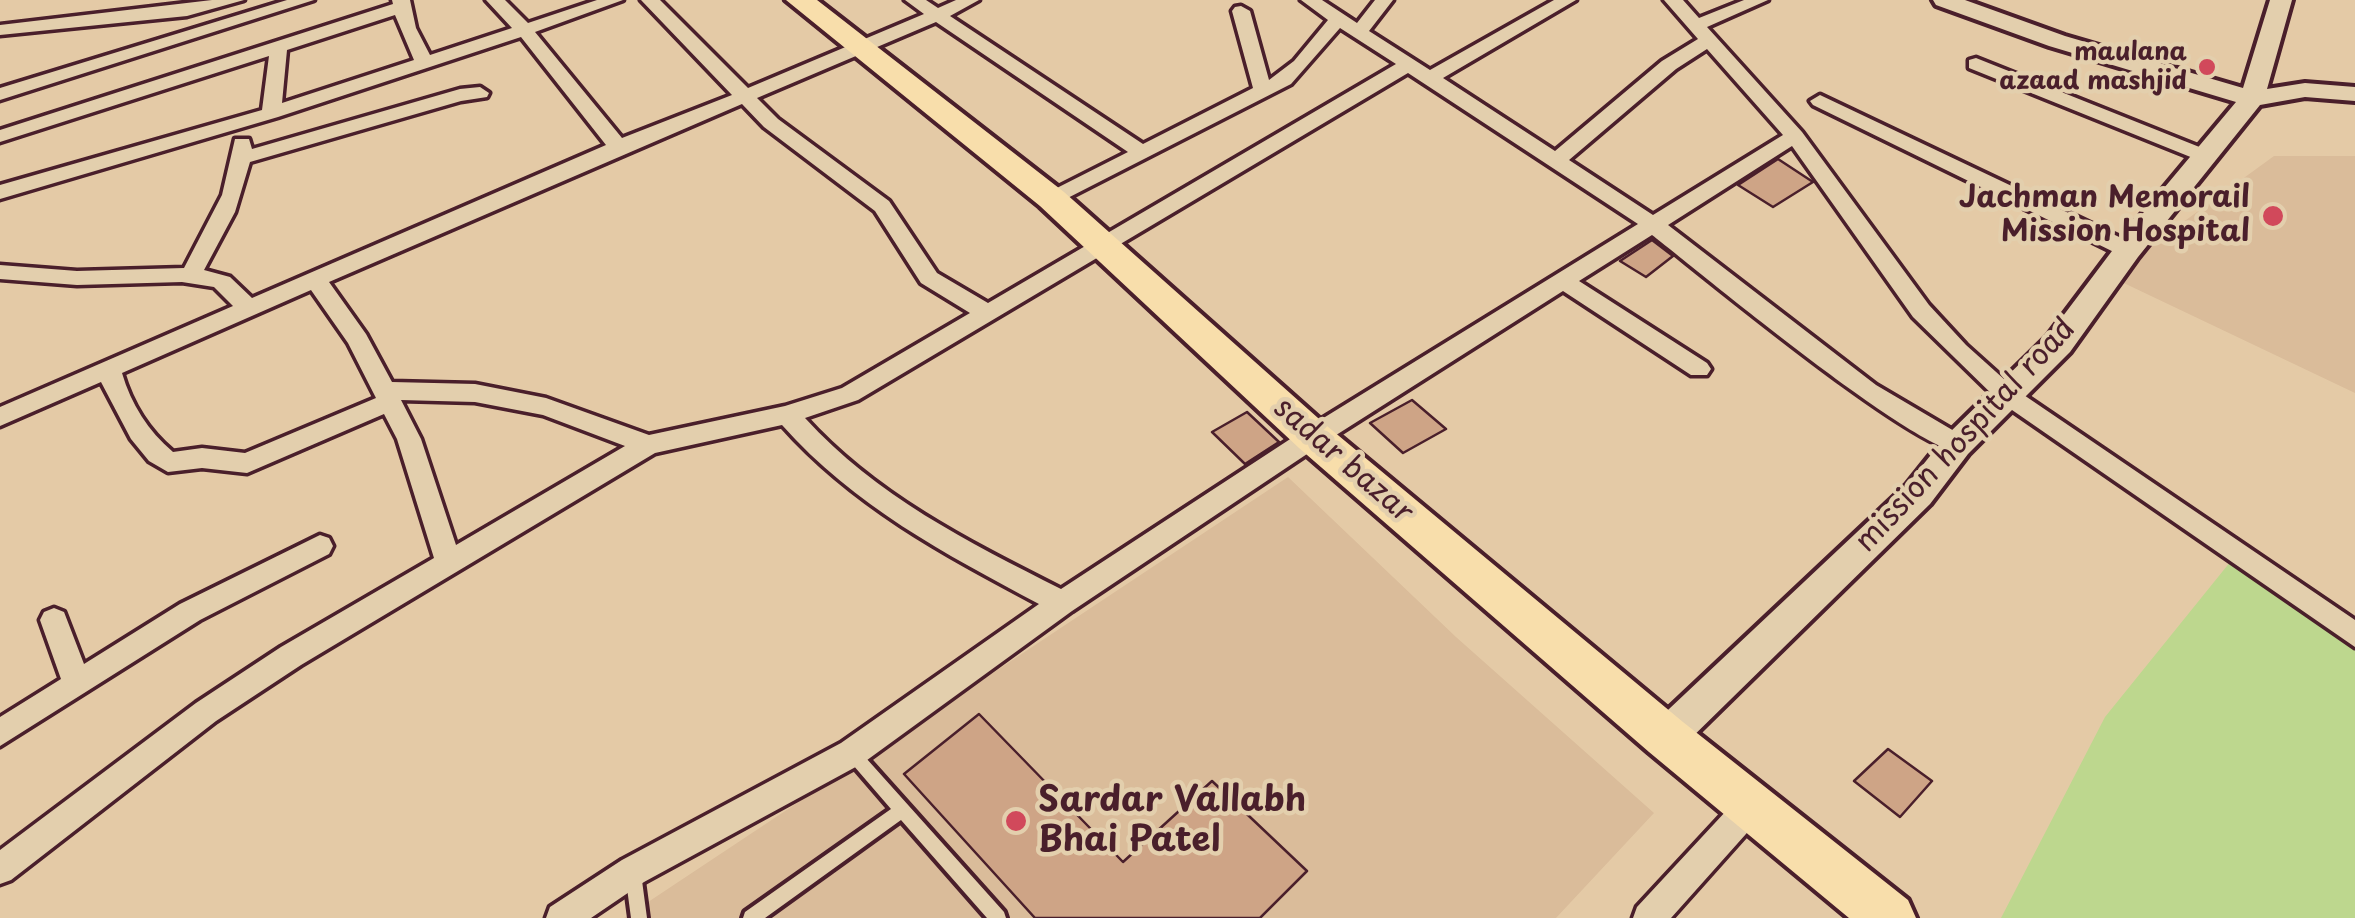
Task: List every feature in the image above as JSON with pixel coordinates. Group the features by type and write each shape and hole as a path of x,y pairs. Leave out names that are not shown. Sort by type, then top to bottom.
{"main road":[{"name":"sadar bazar","path":"800,0 1052,199 1313,437 1666,737 1890,918"}],"street":[{"path":"0,30 187,11 235,0"},
{"path":"496,0 618,147"},
{"path":"0,192 271,113 614,0"},
{"path":"650,0 771,123 882,206 930,278 986,312"},
{"path":"914,0 1143,153"},
{"path":"0,417 618,147 863,49 970,0"},
{"path":"1310,0 1650,223 1868,391 1958,445"},
{"path":"1052,199 1263,91 1304,66 1326,30 1350,26 1384,0"},
{"path":"0,870 206,712 448,562 648,445 787,415 850,394 986,312 1420,71 1567,0"},
{"path":"1673,0 1795,136 1920,311 1958,352 2007,395 2355,634"},
{"path":"1556,160 1703,32 1760,0"},
{"path":"1944,0 2058,41 2252,99 2305,90 2355,94"},
{"name":"mission hospital road","path":"1666,737 1918,495 1958,445 2058,344 2128,250 2252,99 2282,0"},
{"path":"0,94 292,2 301,39"},
{"path":"0,136 402,4 407,28 424,62"},
{"path":"1240,12 1263,91"},
{"path":"271,113 280,62 277,46"},
{"path":"1976,64 2205,156"},
{"path":"242,158 460,95 480,93"},
{"path":"1820,101 2128,250"},
{"path":"190,276 237,181 242,158 242,122"},
{"path":"562,918 633,871 852,753 1062,603 1313,437 1650,223 1795,136"},
{"path":"0,272 77,278 190,276 222,282 249,308"},
{"path":"315,279 358,340 409,439 448,562"},
{"path":"1560,280 1699,369"},
{"path":"109,369 120,400 168,462 202,458 247,463 387,397 474,392 546,407 648,445"},
{"path":"787,415 838,471 880,504 1062,603"},
{"path":"0,733 190,612 320,546"},
{"path":"54,620 76,685"},
{"path":"1649,918 1751,806"}],"lane":[{"path":"852,753 998,918"},
{"path":"752,918 902,810"},
{"path":"633,871 638,914"}],"shaded area":[{"name":"Jachman Memorail Mission Hospital","path":"2274,156 2355,156 2355,393 2109,276"},
{"path":"1288,477 1456,637 1654,813 1556,918 624,918"}],"green space":[{"path":"2235,556 2355,631 2355,918 2001,918 2105,717"}],"building":[{"path":"1778,159 1813,182 1773,207 1738,185"},
{"path":"1652,240 1673,256 1646,277 1620,261"},
{"path":"1412,400 1446,429 1403,453 1370,423"},
{"path":"1247,412 1279,442 1245,464 1212,432"},
{"name":"Sardar Vallabh Bhai Patel","path":"979,714 1123,862 1212,781 1307,871 1260,918 1035,918 904,774"},
{"path":"1888,749 1932,781 1900,817 1854,781"}],"place":[{"name":"maulana azaad mashjid","path":"2207,67"},
{"name":"Jachman Memorail Mission Hospital","path":"2273,216"},
{"name":"Sardar Vallabh Bhai Patel","path":"1016,821"}]}
